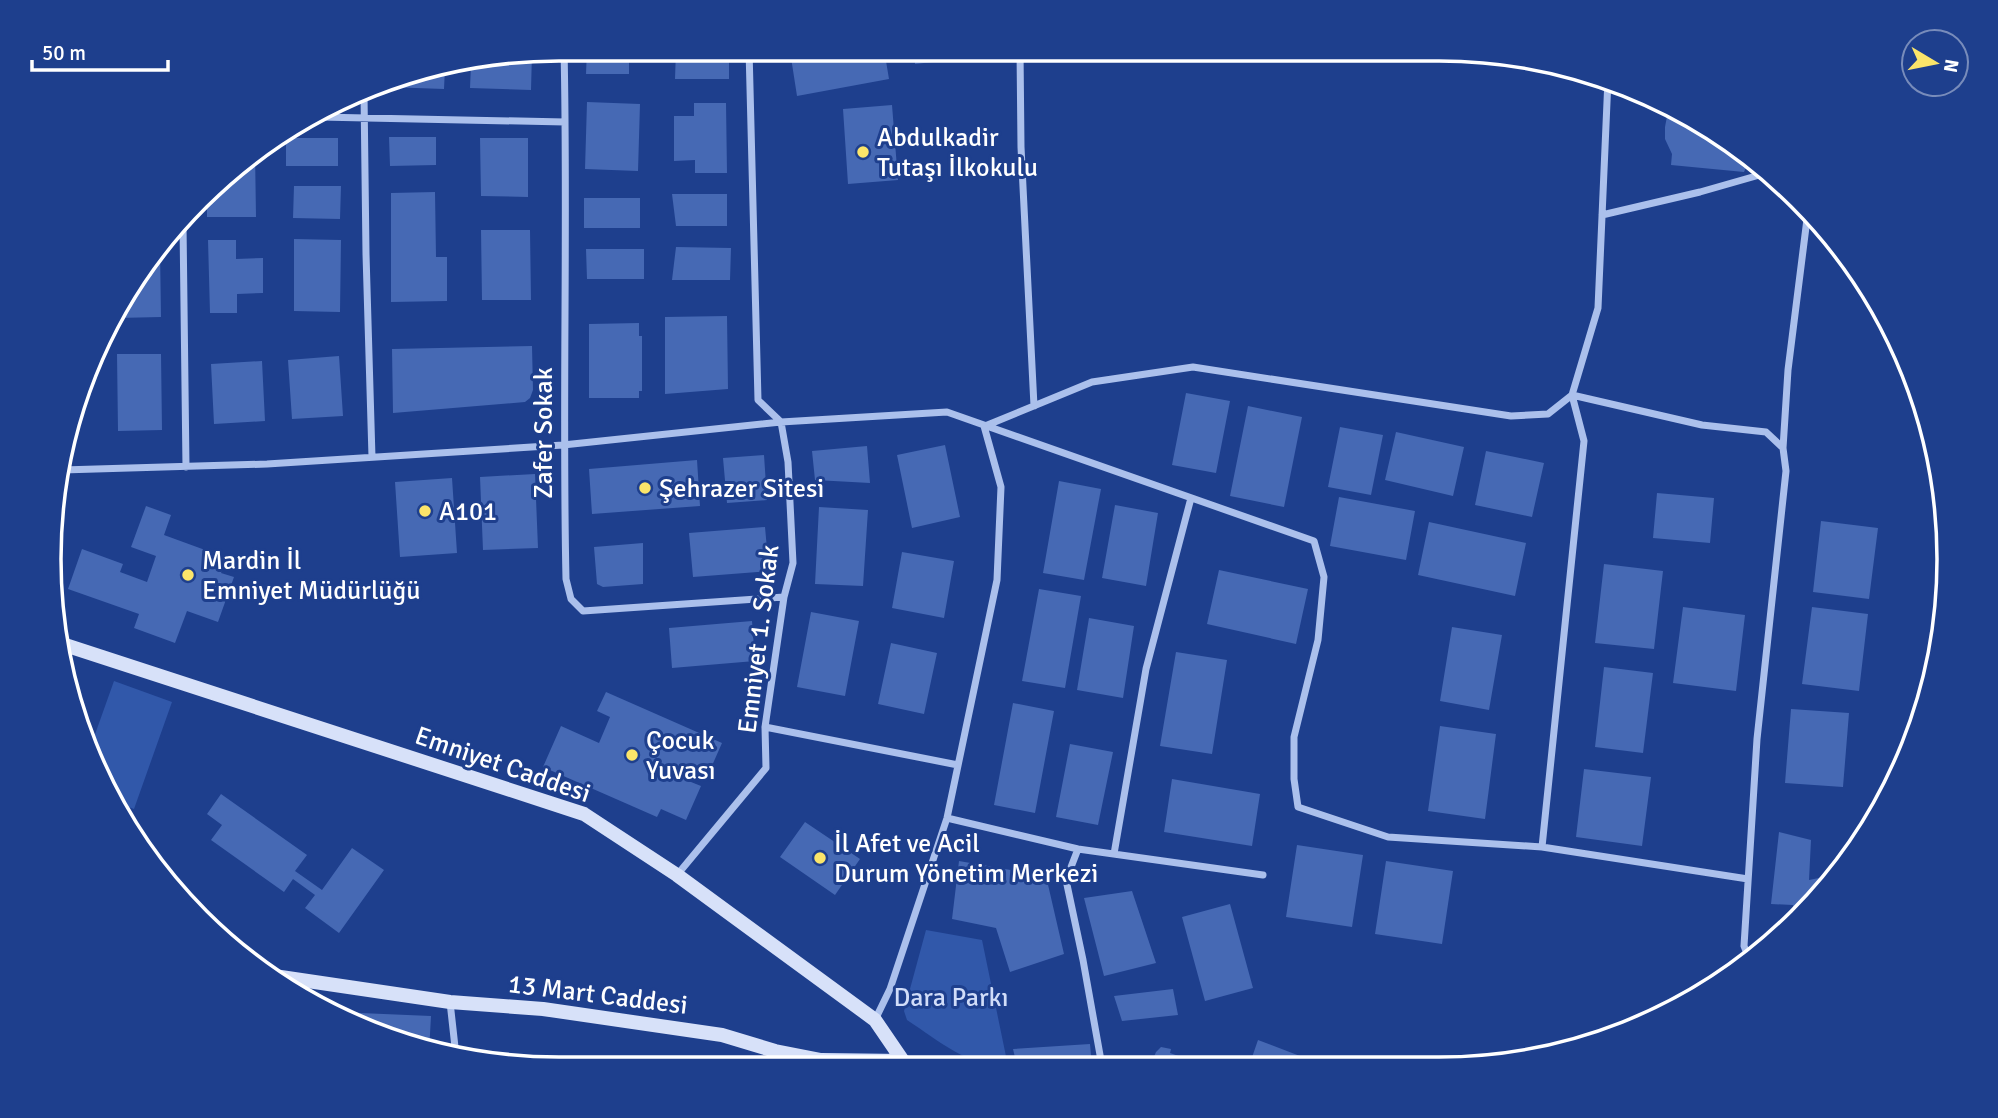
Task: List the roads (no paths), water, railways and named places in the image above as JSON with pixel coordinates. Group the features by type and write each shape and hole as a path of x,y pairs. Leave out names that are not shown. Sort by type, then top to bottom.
{"street":[{"name":"Zafer Sokak","path":"564,61 563,444 566,579 571,599 583,611 784,597"},
{"path":"749,61 758,400 781,422"},
{"path":"1020,61 1021,146 1034,406"},
{"path":"1542,847 1584,441 1572,396 1598,308 1607,91"},
{"path":"364,101 372,457"},
{"path":"331,117 565,122"},
{"path":"1602,215 1756,176"},
{"path":"1746,951 1744,946 1757,739 1786,471 1783,448 1788,370 1806,224"},
{"path":"183,233 186,467"},
{"path":"984,426 1092,382 1193,367 1511,416 1548,414 1572,396 1702,425 1766,432 1783,448"},
{"path":"70,470 186,467 372,457 563,444 781,422 947,412 1314,541 1324,577 1318,640 1294,737 1294,779 1298,807 1388,837 1542,847 1748,879"},
{"name":"Emniyet 1. Sokak","path":"677,875 766,768 765,727 784,597 793,563 788,462 781,422"},
{"path":"875,1020 890,989 947,818 997,580 1001,487 984,426"},
{"path":"1114,854 1146,669 1191,498"},
{"name":"Emniyet Caddesi","path":"70,646 584,814 677,875 875,1020 903,1057"},
{"path":"765,727 958,765"},
{"path":"947,818 1078,849 1263,875"},
{"path":"1078,849 1066,880 1099,1057"},
{"name":"13 Mart Caddesi","path":"291,979 450,1002 543,1009 722,1035 806,1057"},
{"path":"450,1002 455,1045"},
{"path":"775,1051 775,1057"}],"place":[{"name":"Abdulkadir Tutaşı İlkokulu","path":"863,152"},
{"name":"Şehrazer Sitesi","path":"645,488"},
{"name":"A101","path":"425,511"},
{"name":"Mardin İl Emniyet Müdürlüğü","path":"188,575"},
{"name":"Çocuk Yuvası","path":"632,755"},
{"name":"İl Afet ve Acil Durum Yönetim Merkezi","path":"820,858"}],"park label":[{"name":"Dara Parkı","path":"951,997"}]}
